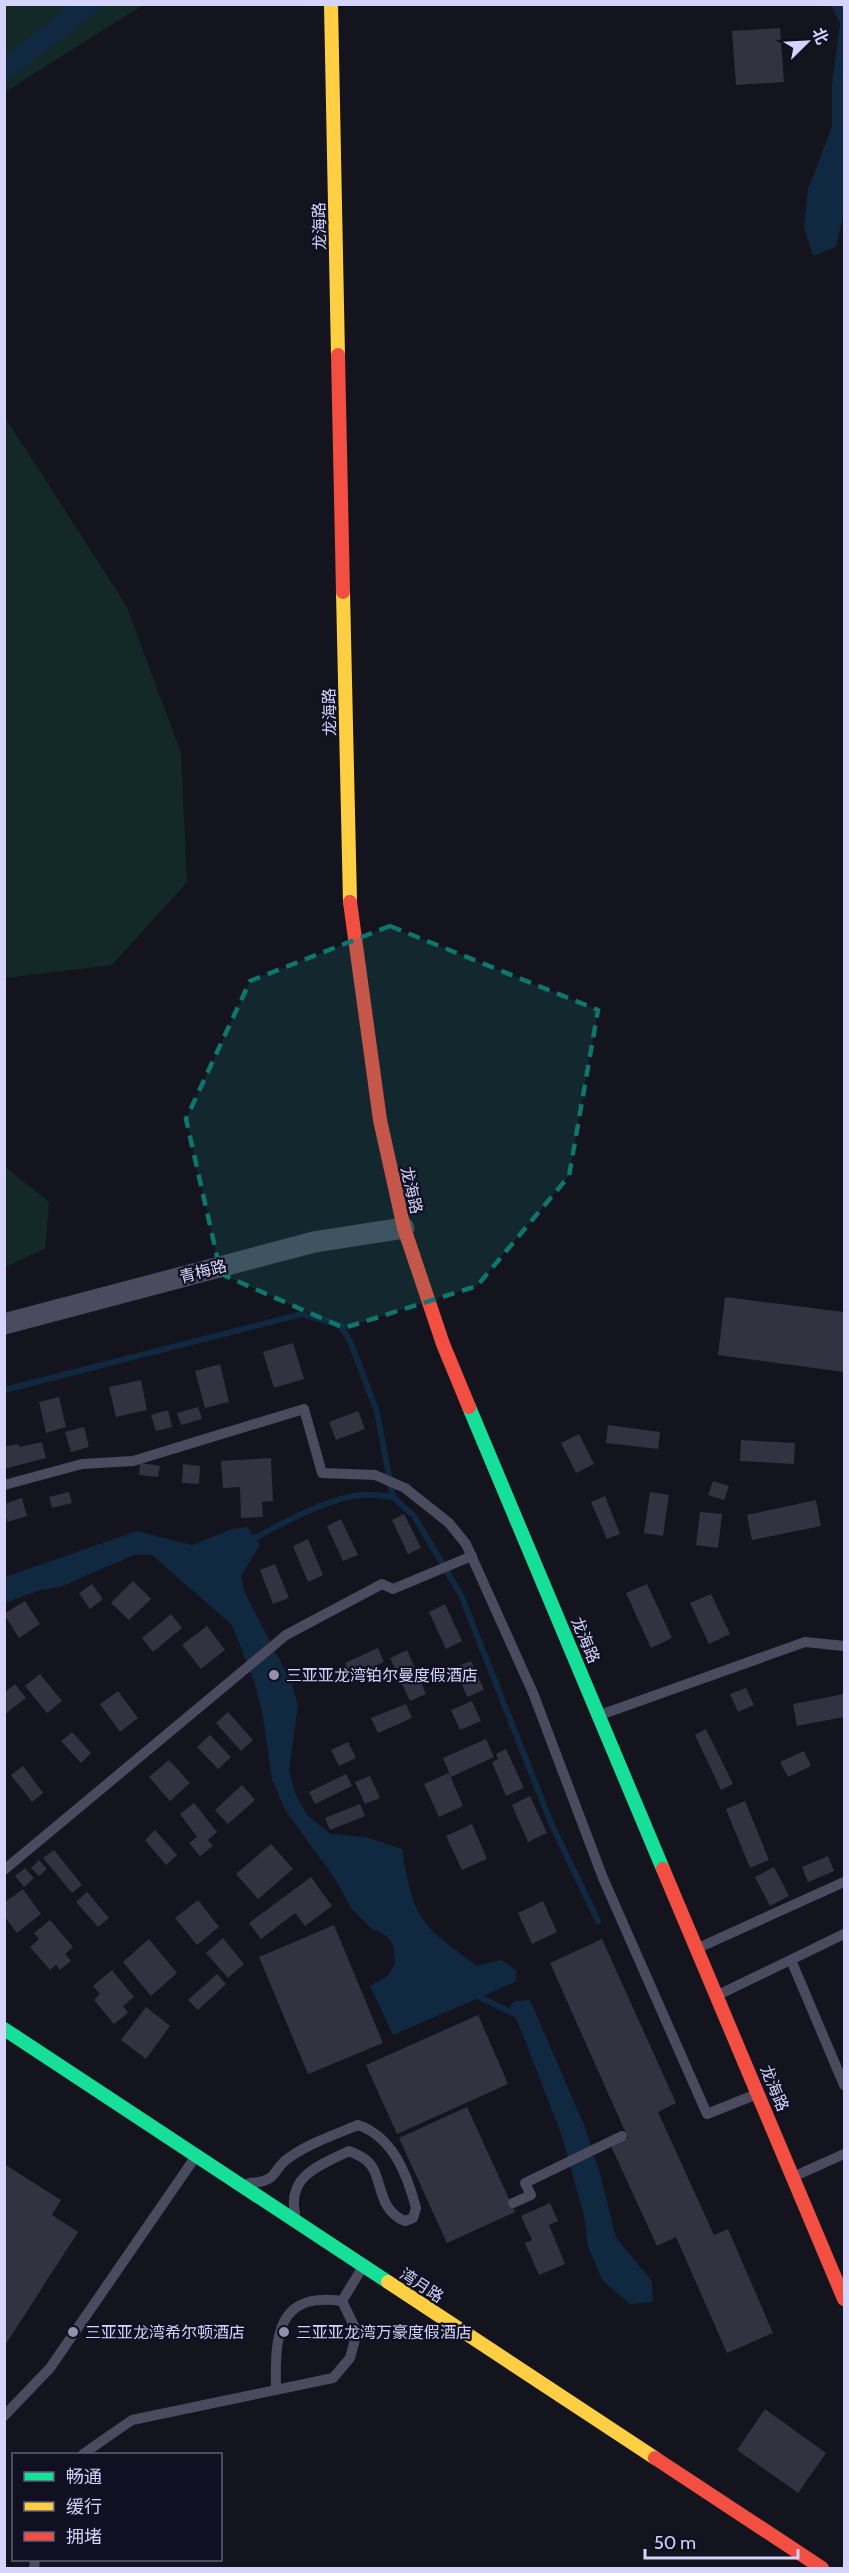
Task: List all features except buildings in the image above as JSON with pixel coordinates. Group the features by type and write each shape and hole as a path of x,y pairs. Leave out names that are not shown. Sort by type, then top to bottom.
{"street":[{"name":"龙海路","path":"331,4 350,919 380,1120 404,1228 443,1344 760,2093 844,2299"},
{"name":"青梅路","path":"4,1324 314,1242 404,1228"},
{"name":"湾月路","path":"4,2030 822,2568"}],"lane":[{"path":"4,1485 82,1464 134,1461 304,1409 322,1473 375,1475 405,1488 449,1524 472,1556 533,1693 603,1878 707,2114 760,2093"},
{"path":"4,1870 239,1671 286,1635 382,1584 393,1589 472,1556"},
{"path":"600,1715 805,1642 844,1646"},
{"path":"698,1948 844,1882"},
{"path":"718,1995 844,1934"},
{"path":"791,1960 844,2085"},
{"path":"237,2183 262,2182 274,2176 288,2157 358,2125 372,2130 392,2149 413,2197 416,2208 413,2218 405,2221 395,2217 388,2208 368,2161 349,2151 307,2171 295,2189 293,2204 297,2223"},
{"path":"513,2203 531,2195 525,2183 622,2136"},
{"path":"795,2177 844,2154"},
{"path":"4,2416 50,2368 197,2156"},
{"path":"342,2301 363,2266"},
{"path":"276,2388 275,2343 284,2321 304,2301 326,2299 342,2301"},
{"path":"83,2453 132,2420 276,2388 299,2387 333,2378 350,2358 357,2332 342,2301"}],"highlighted area":[{"path":"390,926 598,1010 569,1176 477,1286 344,1328 221,1274 186,1119 250,981"}],"green space":[{"path":"5,4 143,4 143,5 5,92"},
{"path":"4,416 126,605 181,753 187,882 112,965 5,978"},
{"path":"4,1166 49,1202 45,1249 5,1267"}],"water":[{"path":"831,5 844,5 844,212 836,247 813,256 804,227 808,189 832,127 832,84 840,23"},
{"path":"247,1527 260,1545 241,1576 245,1593 292,1684 298,1705 289,1771 296,1795 307,1815 331,1834 366,1837 402,1849 406,1873 416,1906 431,1929 477,1966 501,1960 517,1971 515,1982 393,2035 370,1986 388,1976 395,1963 393,1944 384,1934 372,1929 351,1908 336,1880 285,1810 272,1779 262,1711 254,1681 232,1625 152,1555 134,1555 60,1587 40,1590 5,1603 5,1577 137,1531 192,1545 232,1529"},
{"path":"530,2000 584,2125 601,2177 616,2238 652,2281 653,2302 630,2304 603,2281 588,2247 584,2216 562,2136 519,2025 509,2007 515,2001"}],"waterway":[{"path":"4,70 89,4"},
{"path":"4,1390 302,1314 340,1325 350,1341 377,1412 393,1497 414,1516 461,1595 551,1823 598,1921"},
{"path":"248,1542 317,1507 332,1502 360,1495 393,1497"},
{"path":"474,1994 512,2013"}],"traffic: fast":[{"path":"469,1407 663,1869"},
{"path":"4,2029 388,2282"}],"traffic: slow":[{"path":"331,4 338,355"},
{"path":"343,592 350,902"},
{"path":"388,2282 655,2458"}],"traffic: jam":[{"path":"338,355 343,592"},
{"path":"350,902 380,1120 404,1228 443,1344 469,1407"},
{"path":"663,1869 844,2299"},
{"path":"655,2458 822,2568"}],"place":[{"name":"三亚亚龙湾铂尔曼度假酒店","path":"274,1675"},
{"name":"三亚亚龙湾希尔顿酒店","path":"73,2332"},
{"name":"三亚亚龙湾万豪度假酒店","path":"284,2332"}]}
